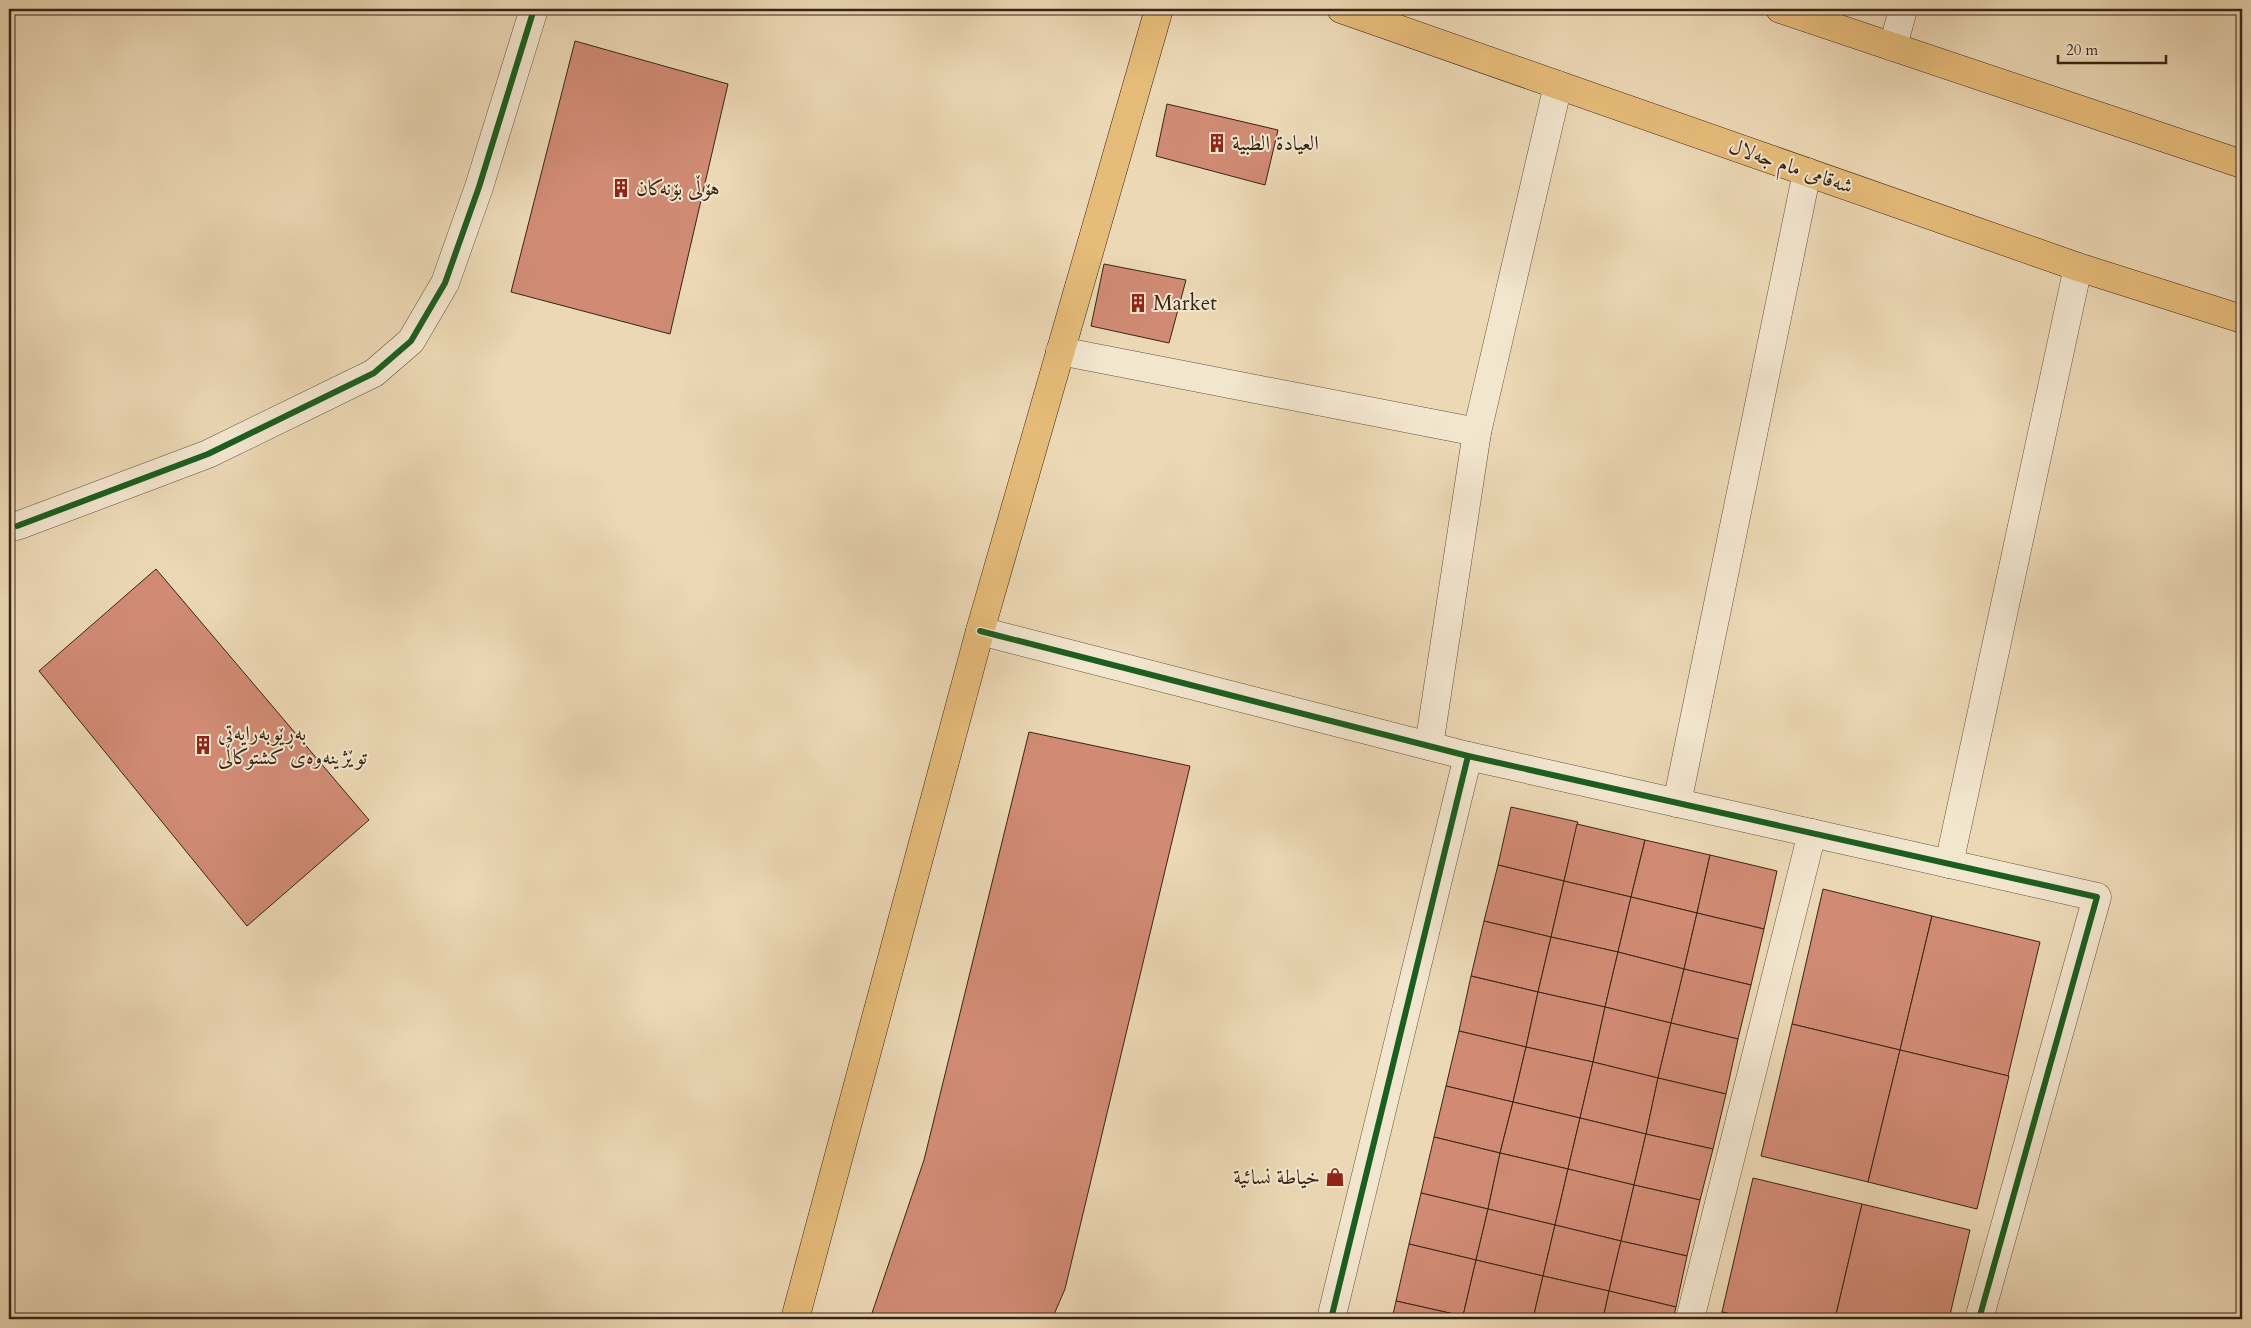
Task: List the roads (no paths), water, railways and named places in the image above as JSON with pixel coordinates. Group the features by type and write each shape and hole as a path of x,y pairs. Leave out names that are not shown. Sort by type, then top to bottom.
{"main road":[{"path":"795,1319 980,631 1159,9"},
{"name":"شەقامی مام جەلال","path":"1341,9 2078,267 2242,319"},
{"path":"1780,9 2242,164"}],"street":[{"path":"16,526 208,454 374,373 411,341 445,283 479,187 534,9"},
{"path":"1893,46 1903,9"},
{"path":"1429,746 1478,432 1558,85"},
{"path":"1677,803 1807,172"},
{"path":"1949,864 2078,267"},
{"path":"1060,351 1478,432"},
{"path":"980,631 1468,756 2097,896 1979,1319"},
{"path":"1331,1319 1468,756"},
{"path":"1690,1319 1812,833"}],"place":[{"name":"العيادة الطبية","path":"1217,143"},
{"name":"هۆڵی بۆنەکان","path":"621,188"},
{"name":"Market","path":"1138,303"},
{"name":"بەڕێوبەرایەتی توێژینەوەی کشتوکاڵی","path":"203,745"},
{"name":"خياطة نسائية","path":"1335,1177"}]}
